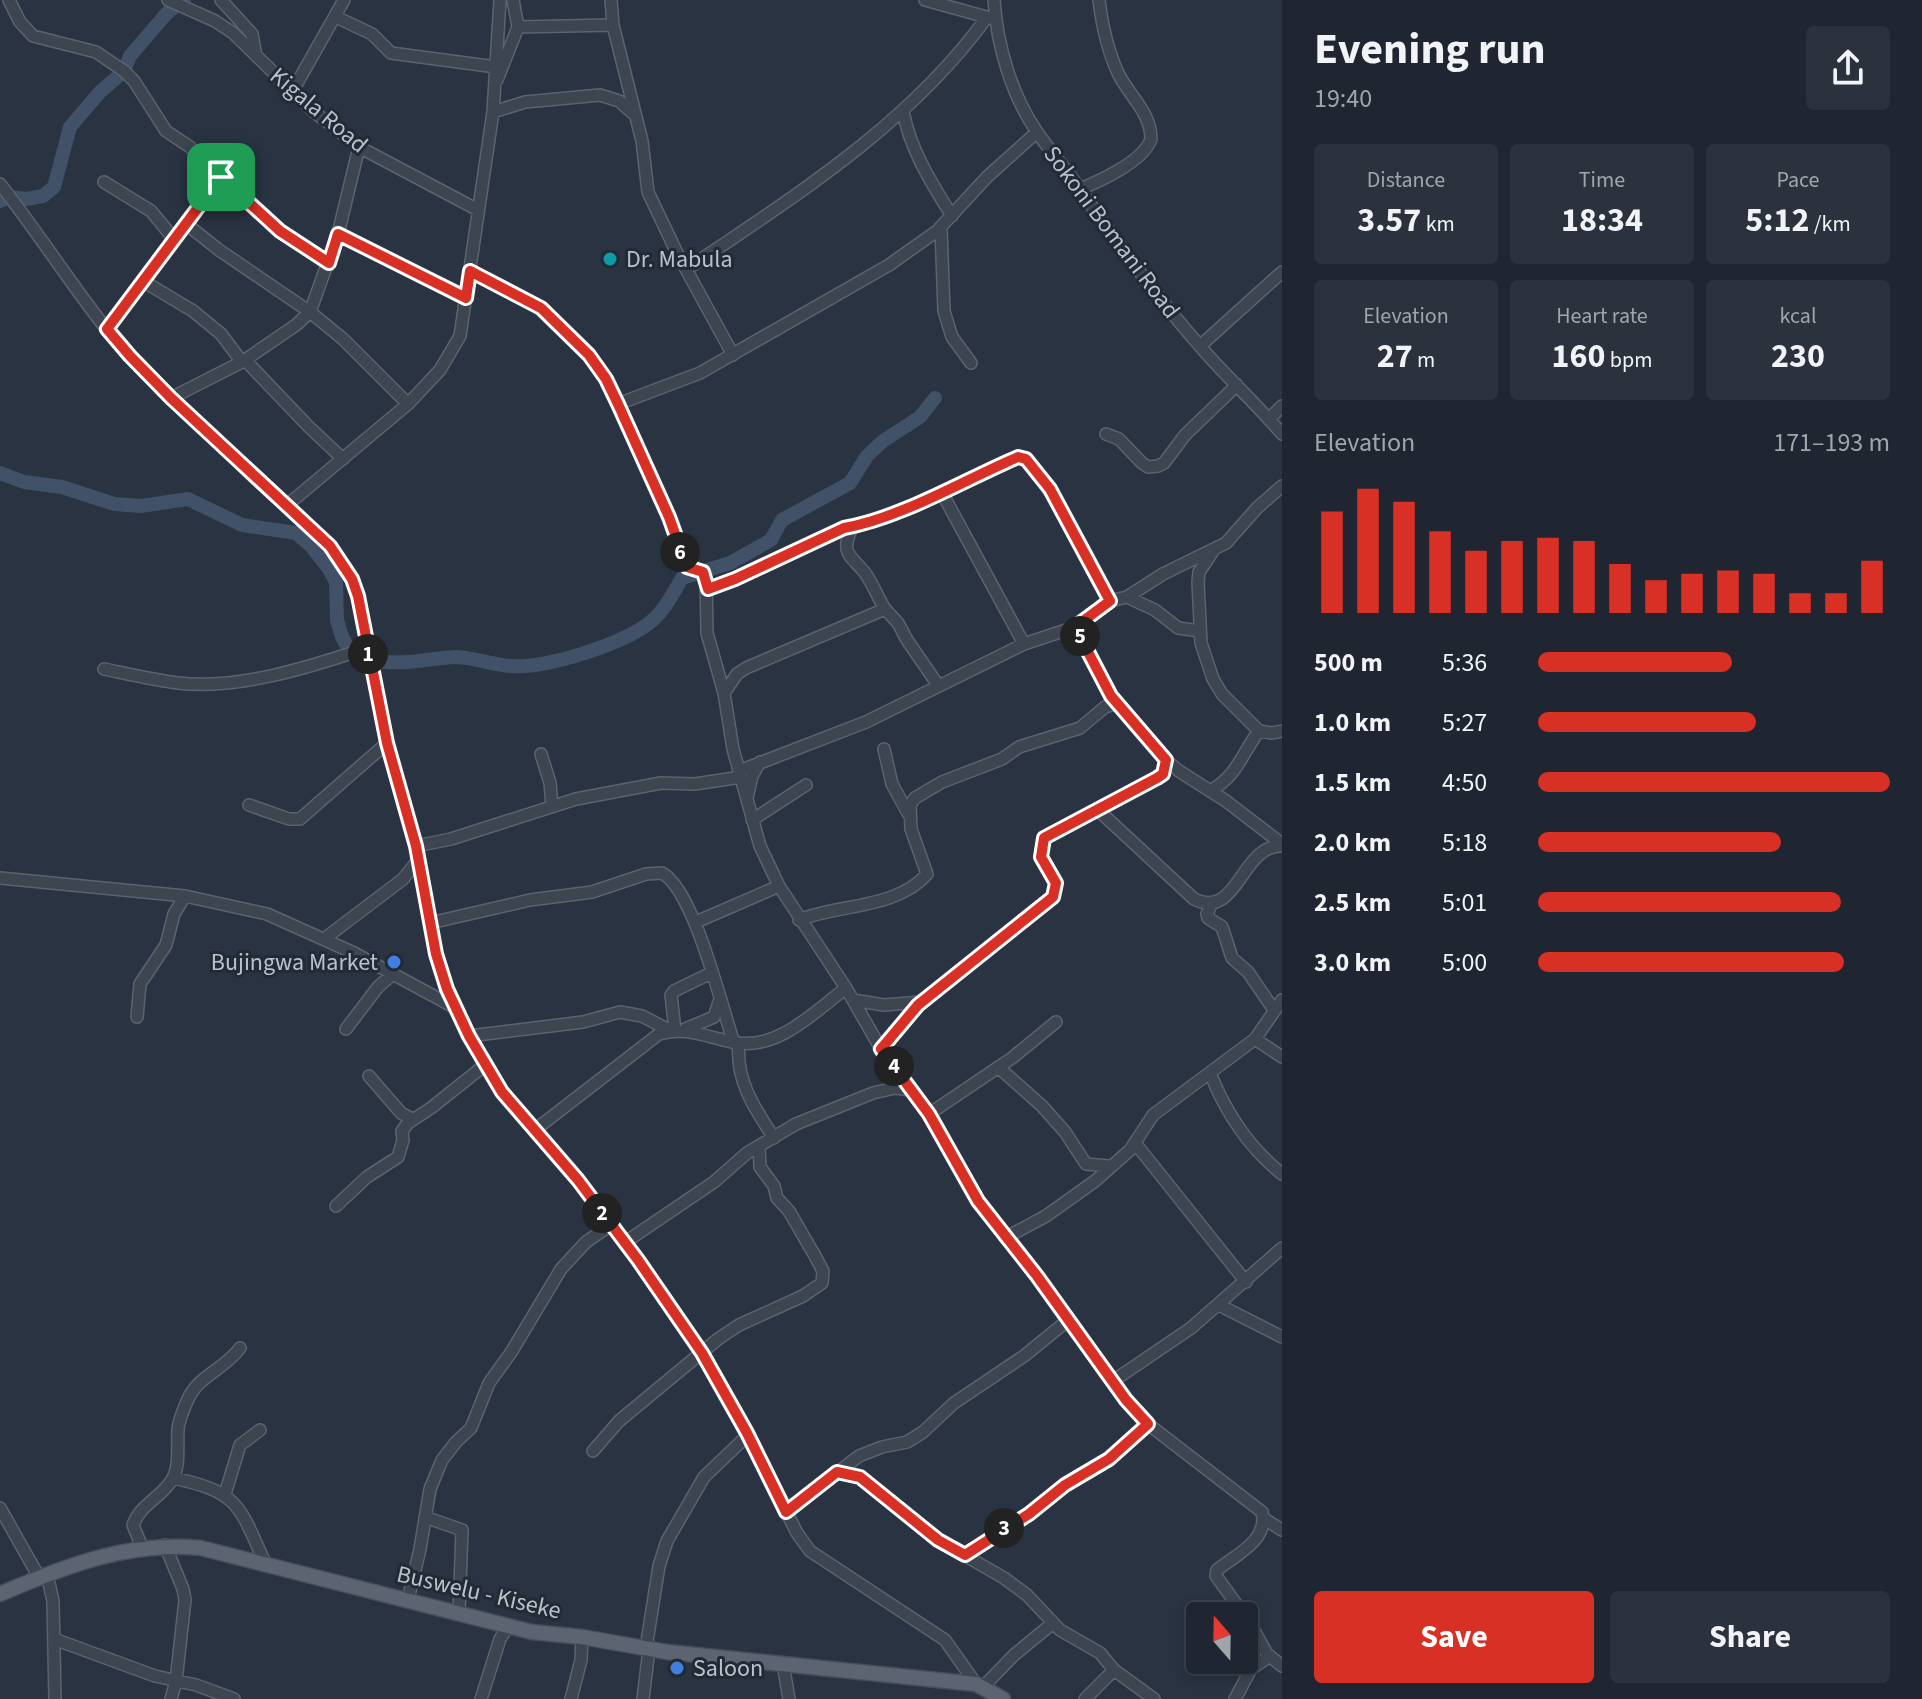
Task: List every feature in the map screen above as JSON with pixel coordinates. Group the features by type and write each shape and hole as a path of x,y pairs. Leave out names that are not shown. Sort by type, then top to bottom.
{"main road":[{"name":"Buswelu - Kiseke","path":"0,1594 111,1553 165,1545 201,1548 532,1632 647,1649 980,1686 1003,1699"}],"street":[{"path":"9,0 20,22 33,36 96,52 134,81 157,110 221,177 280,231 329,263"},
{"name":"Kigala Road","path":"168,0 215,21 233,33 292,92 359,147 478,210"},
{"path":"221,0 252,34 256,56"},
{"path":"292,92 344,0"},
{"path":"286,506 408,404 440,370 460,336 493,112 500,0"},
{"path":"494,84 502,72 518,27 513,0"},
{"path":"611,0 613,25 636,115 648,192 676,251 733,355"},
{"path":"687,269 777,209 903,110 991,18 925,0"},
{"name":"Sokoni Bomani Road","path":"994,0 991,18 1007,68 1037,132 1080,189 1096,216 1200,346 1282,434"},
{"path":"1080,189 1118,171 1144,151 1151,139 1146,115 1125,85 1108,48 1099,0"},
{"path":"336,17 372,34 391,53 496,67"},
{"path":"518,27 613,25"},
{"path":"493,112 525,102 600,95 619,101 636,115"},
{"path":"903,110 905,125 930,179 952,216"},
{"path":"892,119 905,125"},
{"path":"618,404 700,373 889,265 941,228 987,177 1037,132"},
{"path":"171,398 244,361 310,312 338,234 359,147"},
{"path":"107,329 221,177"},
{"path":"104,182 151,211 174,239"},
{"path":"0,184 21,209 77,292 130,356 330,546 352,579 387,743 419,859 441,971 455,1007 502,1092 536,1129 611,1225 702,1353 810,1551 945,1640 980,1686 1053,1623"},
{"path":"185,223 268,286 310,312 343,339 408,404"},
{"path":"941,228 944,311 952,337 971,363"},
{"path":"338,234 466,298"},
{"path":"470,271 541,308 589,355 606,379 669,517 687,567 703,572 708,589 705,606 707,633 724,693 740,774 752,820 779,886 846,988 881,1049 929,1114 977,1200 1037,1276 1126,1400 1148,1424 1262,1512 1258,1538 1216,1574 1270,1656 1282,1666"},
{"path":"1200,346 1282,272"},
{"path":"143,281 193,311 221,334 343,459"},
{"path":"1106,434 1117,437 1148,467 1158,466 1237,385"},
{"path":"1269,419 1282,406"},
{"path":"708,589 852,527 942,493 1018,457 1026,459 1050,489 1110,601"},
{"path":"416,846 451,839 552,806 653,785 695,784 740,774 760,761 866,722 1024,644 1075,627 1110,601 1127,597 1163,574 1214,549 1232,538 1257,508 1282,486"},
{"path":"942,493 1024,644"},
{"path":"852,527 846,548 848,557 864,572 885,609 898,623 938,685"},
{"path":"1214,549 1199,572 1198,582 1204,657 1222,694 1259,731 1282,731"},
{"path":"1127,597 1155,610 1178,628 1200,631"},
{"path":"724,693 737,674 746,668 885,609"},
{"path":"1075,627 1117,703 1166,760 1282,845"},
{"path":"104,669 180,683 226,682 294,670 367,648"},
{"path":"799,920 832,909 875,903 926,877 927,871 914,841 909,815 915,798 1002,759 1019,747 1080,728 1105,707 1117,703"},
{"path":"1210,791 1231,776 1259,731"},
{"path":"249,805 289,819 300,819 387,743"},
{"path":"884,749 892,784 909,815"},
{"path":"541,754 550,783 552,806"},
{"path":"881,1049 921,1002 1053,897 1056,883 1041,857 1044,838 1157,778 1163,774 1166,760"},
{"path":"747,801 752,776 760,761"},
{"path":"1157,778 1179,771"},
{"path":"752,820 806,785"},
{"path":"1098,810 1194,899 1211,905"},
{"path":"1005,1238 1068,1201 1095,1181 1135,1143 1153,1115 1255,1039 1278,1005 1232,958 1222,927 1207,914 1211,905 1223,898 1266,848 1282,845"},
{"path":"324,939 403,879 419,859"},
{"path":"430,923 530,900 592,892 662,873 671,880 696,922 719,1001 737,1043 742,1081 774,1138"},
{"path":"0,878 185,896 267,914 324,939 455,1007"},
{"path":"696,922 779,886"},
{"path":"137,1017 140,984 166,945 174,914 185,896"},
{"path":"675,1030 671,995 711,973"},
{"path":"346,1029 378,987 393,974"},
{"path":"469,1036 583,1022 620,1012 642,1016 675,1030 737,1043 788,1032 846,988"},
{"path":"853,1000 884,1005 921,1002"},
{"path":"536,1129 648,1042 714,1017 719,1001"},
{"path":"929,1114 998,1067 1056,1022"},
{"path":"1255,1039 1282,1057"},
{"path":"336,1206 367,1177 398,1157 402,1131 412,1119 431,1108 485,1065"},
{"path":"998,1067 1042,1106 1065,1132 1086,1164 1109,1166"},
{"path":"1210,1073 1217,1092 1254,1151 1282,1174"},
{"path":"369,1076 401,1113 412,1119"},
{"path":"624,1243 714,1182 737,1160 818,1113 873,1093 895,1088 911,1090"},
{"path":"1135,1143 1246,1282"},
{"path":"593,1451 619,1421 739,1325 803,1296 824,1278 801,1230 777,1198 774,1186 760,1167 759,1146"},
{"path":"408,1600 430,1489 442,1460 471,1428 489,1383 561,1269 586,1242 611,1225"},
{"path":"1113,1381 1169,1345 1282,1248"},
{"path":"1219,1305 1282,1337"},
{"path":"786,1512 859,1456 907,1442 923,1432 954,1403 1024,1356 1067,1321"},
{"path":"142,1547 133,1525 173,1478 178,1454 179,1422 189,1396 198,1383 225,1366 240,1348"},
{"path":"965,1555 1029,1514 1065,1485 1109,1459 1148,1424"},
{"path":"225,1494 240,1445 260,1430"},
{"path":"643,1699 659,1566 667,1541 704,1477 748,1435"},
{"path":"859,1456 860,1477"},
{"path":"837,1472 860,1477 938,1540 1014,1585 1053,1623 1100,1653 1114,1670 1154,1699"},
{"path":"173,1478 198,1483 225,1494 241,1512 265,1563"},
{"path":"0,1508 43,1576 53,1601 55,1699"},
{"path":"425,1517 462,1530 459,1613"},
{"path":"1263,1518 1282,1530"},
{"path":"165,1545 185,1600 176,1681 171,1699"},
{"path":"481,1699 500,1639 508,1626"},
{"path":"571,1699 581,1660 582,1637"},
{"path":"54,1639 234,1699"},
{"path":"1235,1699 1251,1669 1270,1656"},
{"path":"783,1664 789,1699"},
{"path":"1085,1699 1114,1670"}],"waterway":[{"path":"0,201 10,197 26,199 43,196 54,187 70,127 100,92 124,71 130,56 167,13 184,0"},
{"path":"0,473 24,482 62,487 114,504 141,506 188,499 242,525 296,533 311,546 336,582 337,620 342,637 359,661 402,662 457,657 526,666 586,653 642,628 662,610 682,578 730,563 771,540 782,520 850,483 867,456 883,441 920,417 935,398"}],"place":[{"name":"Dr. Mabula","path":"610,259"},
{"name":"Bujingwa Market","path":"394,962"},
{"name":"Saloon","path":"677,1668"}],"route":[{"path":"221,177 280,231 329,263 338,234 466,298 470,271 541,308 568,332 606,379 669,517 680,553 687,567 703,572 708,589 844,528 935,497 1018,457 1026,459 1057,501 1110,601 1075,627 1111,696 1166,760 1163,774 1044,838 1041,857 1056,883 1053,897 918,1005 881,1049 929,1114 978,1201 1037,1276 1062,1315 1126,1400 1148,1424 1109,1459 1065,1485 1029,1514 965,1555 938,1540 860,1477 837,1472 786,1512 747,1433 702,1353 670,1305 578,1180 502,1092 475,1049 447,989 436,954 416,846 375,693 358,596 352,579 330,546 171,398 107,329 221,177"}]}
